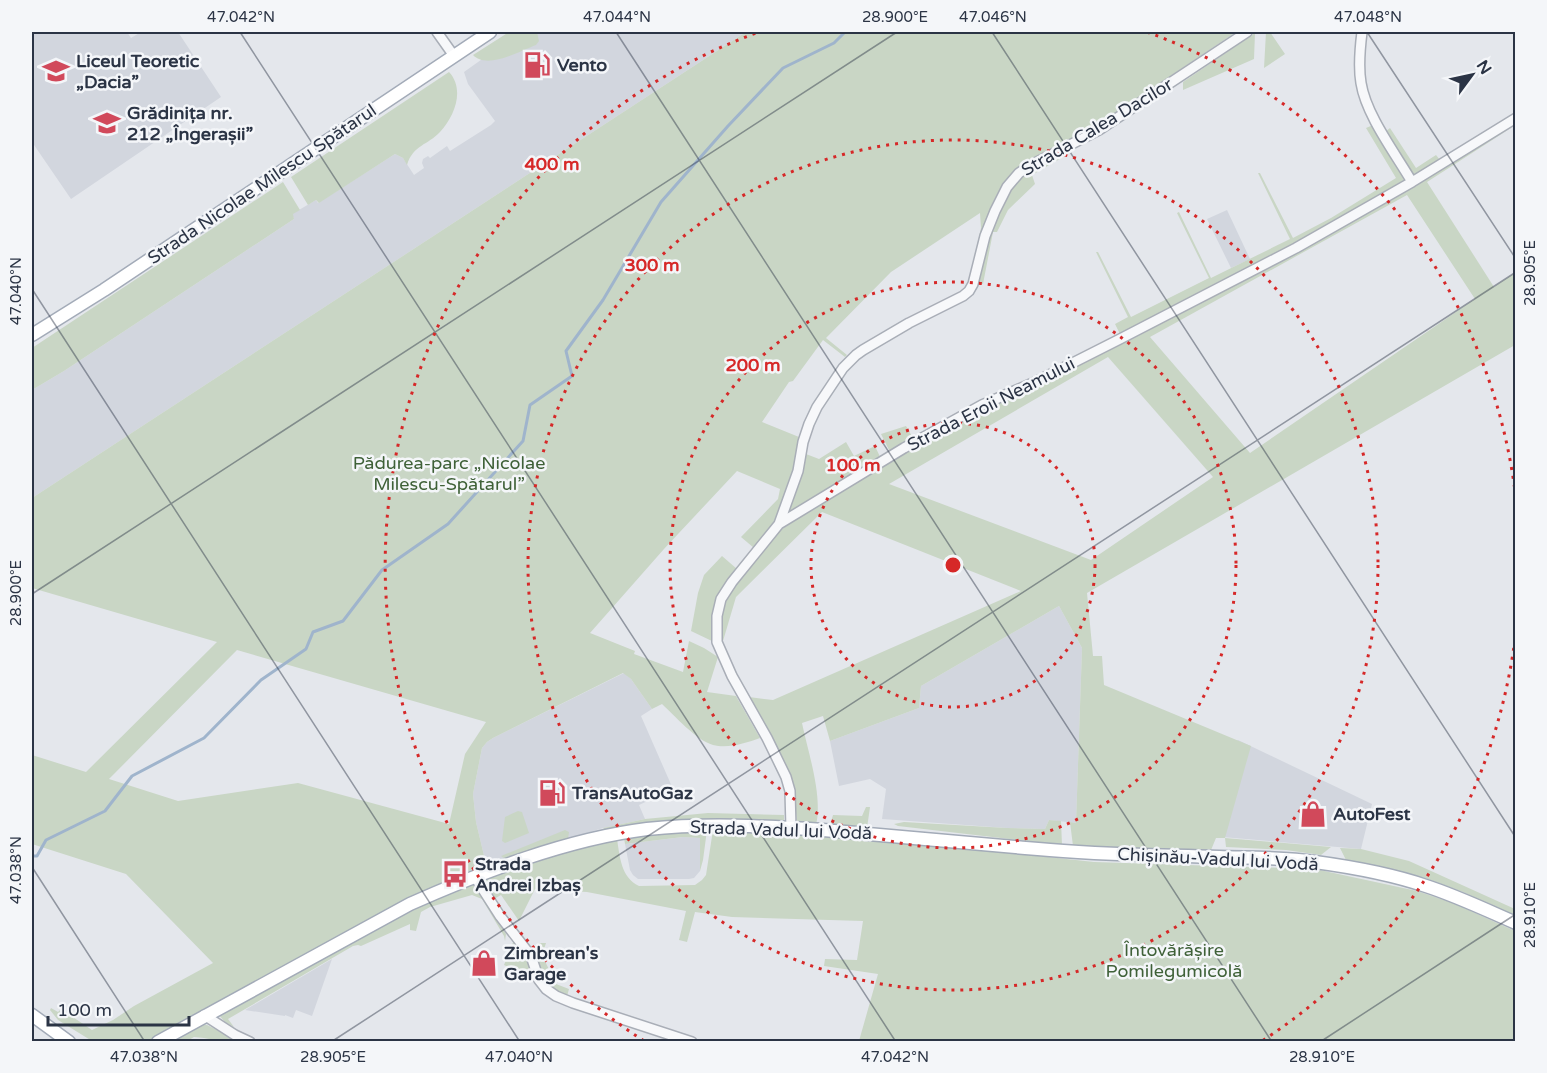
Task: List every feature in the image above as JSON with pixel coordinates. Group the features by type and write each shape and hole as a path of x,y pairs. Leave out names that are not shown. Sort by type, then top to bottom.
{"main road":[{"name":"Strada Nicolae Milescu Spătarul","path":"32,335 104,290 490,32"},
{"name":"Strada Vadul lui Vodă","path":"158,1041 410,904 475,877 546,852 623,833 668,827 711,825 791,828 872,833 1090,854"},
{"name":"Chișinău-Vadul lui Vodă","path":"1090,854 1314,861 1424,885 1515,923"},
{"path":"32,1016 65,1041"}],"street":[{"path":"437,32 454,56"},
{"name":"Strada Calea Dacilor","path":"779,524 798,471 803,442 817,407 843,368 856,355 969,291 990,224 1002,195 1019,173 1099,130 1247,32"},
{"path":"1362,32 1360,62 1361,82 1365,97 1374,118 1412,182"},
{"name":"Strada Eroii Neamului","path":"791,828 790,791 786,777 732,676 717,642 717,616 721,599 779,524 942,426 1217,290 1296,248 1412,182 1515,118"},
{"path":"475,877 500,916 531,956 539,980 546,989 573,1003 692,1041"},
{"path":"204,1016 235,1035 250,1041"}],"shaded area":[{"name":"Grădinița nr. 212 „Îngerașii”","path":"32,32 127,32 131,38 141,32 178,32 221,97 71,199 32,142"},
{"path":"520,32 746,32 32,498 32,390 294,219 292,214 316,200 318,203 395,154 403,158 414,175 424,168 423,159 428,156 430,158 447,146 450,151 491,125 495,121 468,84 464,72"},
{"path":"1227,210 1250,259 1231,268 1207,219"},
{"path":"1059,606 1082,648 1076,823 1049,820 1045,829 882,819 886,789 870,779 839,786 830,741 919,708 921,686"},
{"name":"TransAutoGaz","path":"624,673 631,679 652,709 641,716 673,789 639,805 645,819 603,828 486,864 476,822 473,794 482,748 493,738"},
{"path":"1238,740 1372,804 1361,849 1105,827"},
{"path":"683,837 700,838 700,871 694,878 638,879 633,875 625,844"},
{"path":"332,959 312,1016 296,1010 293,1018 245,1010"}],"green space":[{"path":"509,32 537,32 539,41 536,45 513,55 495,60 487,61 473,55"},
{"name":"Pădurea-parc „Nicolae Milescu-Spătarul”","path":"746,32 1236,32 1072,142 1011,177 971,273 981,228 980,213 891,272 826,338 847,355 845,357 823,340 793,381 789,382 762,422 799,437 795,470 775,524 754,548 741,537 778,499 780,489 737,471 590,633 635,651 634,654 683,672 689,641 704,648 718,657 707,692 736,696 760,738 731,746 719,746 706,742 662,704 652,709 631,679 623,673 493,738 482,748 473,794 476,822 486,864 408,898 148,1041 92,1041 58,1020 50,1010 51,1008 58,1012 61,1009 92,1030 213,963 126,874 32,844 32,755 86,772 217,642 32,588 32,498","holes":["237,650 486,722 465,754 449,824 298,783 178,801 109,779"]},
{"path":"1266,32 1270,32 1285,54 1264,68"},
{"path":"1255,33 1254,59 1183,90 1183,82"},
{"path":"449,72 456,86 454,110 440,132 413,153 407,165 403,158 395,154 319,203 316,200 308,205 291,177"},
{"path":"1373,125 1405,181 1269,259 1120,334 1115,324 1128,317 1096,252 1131,317 1209,278 1177,213 1179,212 1211,278 1290,239 1258,173 1293,238 1331,218 1396,178 1366,128"},
{"path":"1514,126 1427,182 1494,287 1515,273 1515,345 1087,593 1093,656 1102,656 1104,685 1251,746 1225,838 1216,838 1211,850 1073,846 1070,822 1076,823 1082,648 1059,606 921,686 919,708 830,741 823,716 802,723 814,774 818,813 816,825 797,824 789,775 774,741 749,697 773,700 1021,591 822,512 736,597 723,641 721,619 723,604 778,532 814,507 983,408 1272,267","holes":["1407,195 1475,299 1250,453 1150,337","1108,357 1213,477 1091,560 889,484"]},
{"path":"1390,128 1416,168 1436,155 1440,160 1413,177 1385,132"},
{"path":"1069,150 1072,152 1032,175 1035,184 1008,210 997,232 993,232 983,284 977,282 989,232 1013,185 1022,175"},
{"path":"283,182 300,210 293,214 294,219 32,390 32,348"},
{"path":"906,426 913,438 890,452 881,434"},
{"path":"846,442 854,456 875,446 881,459 787,515 806,454 819,459"},
{"path":"722,556 737,569 722,589 716,602 714,642 691,631 704,575"},
{"path":"866,807 870,807 867,828 830,825 833,815 862,816"},
{"path":"518,811 522,812 529,833 505,843 502,841 505,817"},
{"path":"708,813 784,815 784,823 705,820 643,825 609,832 603,828 645,819"},
{"path":"1049,820 1061,821 1062,845 894,824 904,822 1045,829"},
{"path":"565,830 569,832 568,839 505,859 501,856"},
{"path":"707,830 700,871 700,838 683,837 625,844 624,838 683,831"},
{"name":"Întovărășire Pomilegumicolă","path":"713,830 757,831 930,844 1094,862 1315,869 1417,891 1453,903 1515,931 1515,1041 859,1041 878,974 824,966 825,959 857,960 863,921 732,917 695,912 687,942 679,940 686,911 587,892 535,889 519,921 501,895 494,899 483,878 554,855 617,839 625,872 628,878 639,886 695,885 706,875"},
{"path":"1225,838 1331,847 1321,855 1286,850 1226,847"},
{"path":"1340,848 1361,849 1409,861 1515,909 1515,916 1463,892 1425,878 1346,860"},
{"path":"475,883 506,934 505,941 482,899 472,895 430,907 421,912 416,931 410,930 410,924 361,946 353,946 228,1019 234,1027 218,1014 416,907"},
{"path":"514,940 532,964 528,972 521,973 504,965"},
{"path":"539,943 546,943 542,955 556,984 569,989 567,996 551,989 543,980 534,953"},
{"path":"200,1024 207,1025 241,1042 194,1037 187,1041 168,1042"}],"waterway":[{"path":"32,856 37,856 46,840 105,811 132,776 204,738 261,680 306,649 313,632 343,621 382,570 448,524 523,441 530,405 572,376 566,351 603,300 661,202 783,68 834,43 845,32"}],"place":[{"name":"Vento","path":"537,65"},
{"name":"Liceul Teoretic „Dacia”","path":"56,71"},
{"name":"Grădinița nr. 212 „Îngerașii”","path":"107,123"},
{"name":"TransAutoGaz","path":"552,793"},
{"name":"AutoFest","path":"1313,814"},
{"name":"Strada Andrei Izbaș","path":"455,874"},
{"name":"Zimbrean's Garage","path":"484,963"}]}
